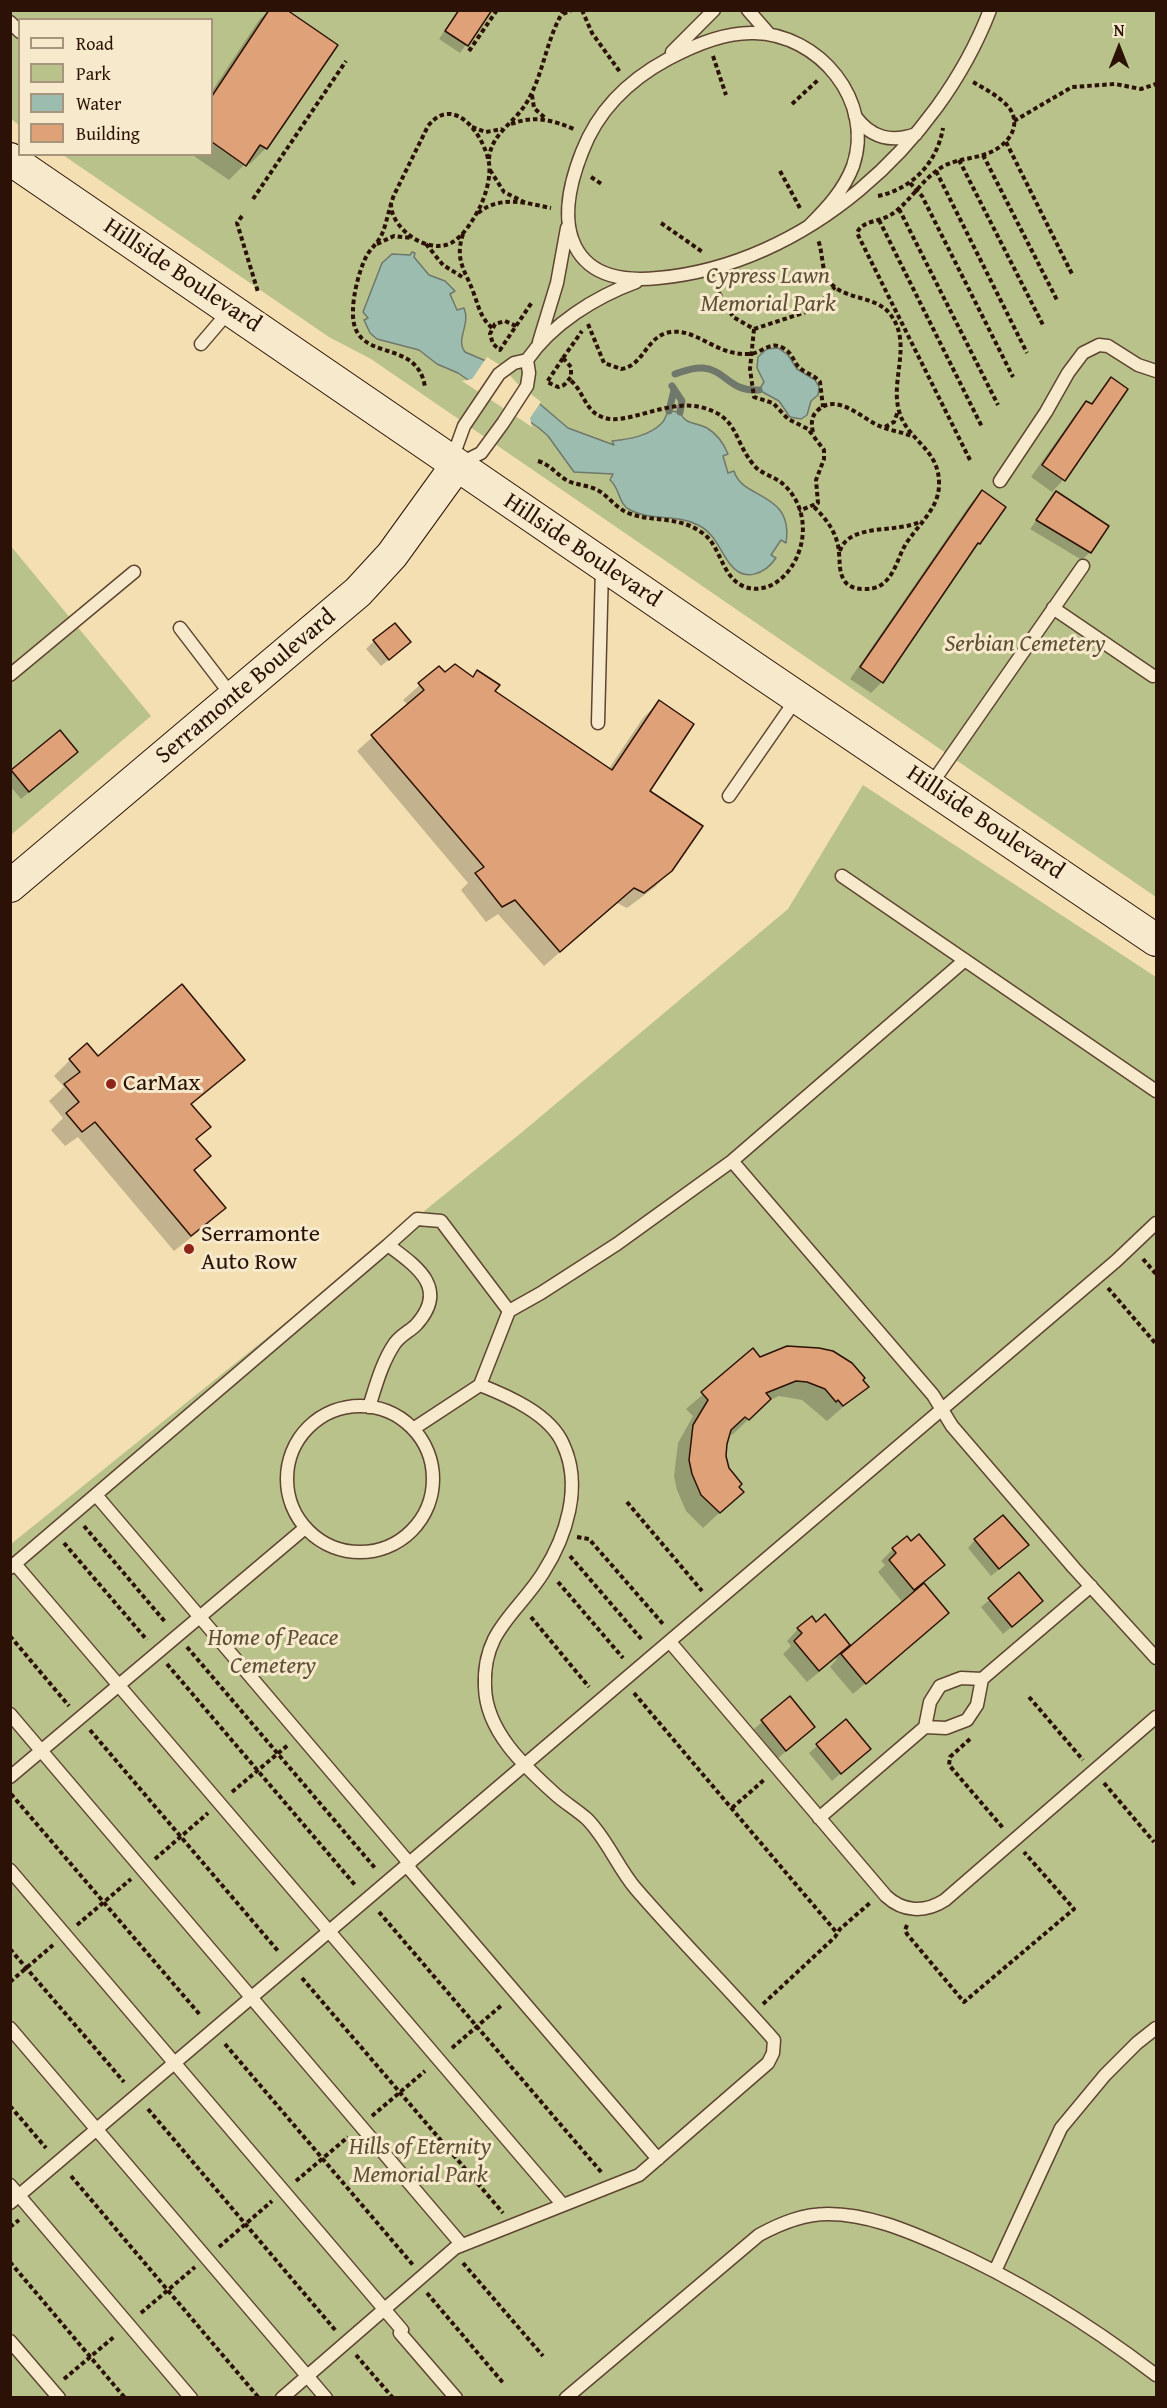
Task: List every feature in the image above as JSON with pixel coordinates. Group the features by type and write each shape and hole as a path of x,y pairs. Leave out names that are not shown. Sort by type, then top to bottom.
{"main road":[{"name":"Hillside Boulevard","path":"10,159 1156,940"},
{"name":"Serramonte Boulevard","path":"10,886 349,601 399,547 457,465"}],"lane":[{"path":"457,465 481,453 524,391 528,380 527,360 539,342 557,283 574,173 589,135 608,107 630,84 683,43 714,10"},
{"path":"748,10 769,34"},
{"path":"568,217 575,246 591,266 615,278 643,280 687,274 728,264 771,247 810,225 857,192 882,171 917,134 947,95 990,10"},
{"path":"650,69 708,41 738,33 769,34 802,44 831,67 842,82 855,115 854,163 836,197 810,225"},
{"path":"855,115 870,132 880,137 904,139 917,134"},
{"path":"539,342 594,302 643,280"},
{"path":"201,344 231,309"},
{"path":"1000,482 1083,353 1099,345 1108,346 1138,365 1156,371"},
{"path":"457,465 459,437 499,374 508,366 527,360"},
{"path":"598,723 602,564"},
{"path":"930,786 1083,566"},
{"path":"10,675 134,572"},
{"path":"1053,608 1153,676"},
{"path":"180,628 234,698"},
{"path":"729,796 798,697"},
{"path":"842,876 1156,1091"},
{"path":"413,1429 480,1385 509,1311 542,1293 617,1244 732,1161 965,960"},
{"path":"732,1161 933,1395 952,1426 1156,1658"},
{"path":"509,1311 441,1221 417,1219 13,1566 119,1685 563,2205"},
{"path":"15,2199 942,1410 1156,1223"},
{"path":"369,1407 386,1357 397,1340 416,1325 428,1308 430,1295 428,1283 419,1268 388,1245"},
{"path":"282,2397 457,2248 639,2175 768,2063 773,2053 774,2040 637,1890 586,1819 554,1793 526,1765 497,1730 487,1704 484,1687 490,1648 498,1630 546,1568 561,1539 572,1490 571,1474 563,1443 554,1431 531,1410 480,1385"},
{"path":"353,1407 369,1407 386,1411 413,1429 423,1442 430,1457 433,1473 432,1491 428,1507 419,1522 407,1535 385,1547 361,1552 345,1551 331,1546 305,1528 290,1502 287,1486 291,1455 298,1440 309,1427 329,1414 353,1407"},
{"path":"96,1495 658,2158"},
{"path":"10,1777 305,1528"},
{"path":"925,1727 946,1728 967,1720 977,1705 982,1679 1091,1586"},
{"path":"670,1642 882,1892 893,1903 909,1909 926,1909 939,1904 1156,1717"},
{"path":"819,1818 925,1727 930,1702 940,1686 961,1678 982,1679"},
{"path":"10,1714 252,1998 457,2248"},
{"path":"10,1870 385,2309 402,2330 400,2333 456,2397"},
{"path":"10,2028 326,2397"},
{"path":"996,2271 1061,2128 1104,2075 1156,2028"},
{"path":"10,2185 15,2199 191,2397"},
{"path":"566,2397 767,2230 791,2220 827,2214 848,2215 873,2221 923,2238 996,2271 1075,2316 1156,2375"},
{"path":"10,2341 59,2397"}],"path":[{"path":"469,51 497,10"},
{"path":"564,10 552,34 531,100 539,114 589,135"},
{"path":"560,17 572,10 584,17"},
{"path":"582,10 604,52 630,84"},
{"path":"708,41 726,95"},
{"path":"253,199 346,61"},
{"path":"792,104 831,67"},
{"path":"959,73 1001,100 1010,109 1014,121 1013,132 1006,142 983,155 959,160 936,171 899,209 879,220 860,226 857,236 897,321 970,460"},
{"path":"1014,121 1072,87 1115,84 1142,89 1156,84"},
{"path":"492,327 501,321 516,326 500,350 491,341 492,327 481,315 468,283 460,259 461,241 485,194 495,140 521,112 534,89"},
{"path":"426,387 420,371 413,362 403,355 376,348 361,336 352,313 365,260 382,234 391,202 431,122 441,116 452,114 463,118 483,146 493,178 504,192 526,203 568,217"},
{"path":"469,124 486,132 528,119 549,119"},
{"path":"877,196 896,192 925,169 935,153 943,128"},
{"path":"1006,142 1073,276"},
{"path":"983,155 1057,300"},
{"path":"959,160 1044,327"},
{"path":"925,169 931,175"},
{"path":"780,171 821,247 827,278 835,287 878,304 897,321 901,346 897,384 897,416 888,427 882,427"},
{"path":"936,171 1027,353"},
{"path":"590,176 603,185"},
{"path":"910,183 922,196 1013,377"},
{"path":"472,220 490,205 506,201 526,203"},
{"path":"391,202 392,215 399,225 421,241 438,260 468,283"},
{"path":"899,209 998,405"},
{"path":"242,216 237,224 258,292"},
{"path":"879,220 982,427"},
{"path":"661,224 705,253"},
{"path":"374,246 394,236 402,236 437,246 448,244 465,231"},
{"path":"706,288 717,286 733,317 754,329 806,312 819,304 835,287"},
{"path":"588,323 604,363 614,368 625,369 634,365 653,341 663,334 675,331 687,332 728,352 751,354 772,345 785,348 798,367 819,382 823,407"},
{"path":"754,329 750,369 753,393 756,398 773,403 788,419 808,429 814,435 824,454 816,480 819,501 814,507 799,511"},
{"path":"563,358 572,370 570,381 558,387 547,382 563,358"},
{"path":"538,461 550,466 566,480 597,489 624,512 668,520 697,529 714,545 729,575 743,586 752,589 762,589 777,582 792,565 802,541 803,525 799,511 786,487 758,470 751,462 737,433 720,416 704,408 683,405 665,406 624,418 604,418 590,410 577,386 570,381"},
{"path":"814,435 812,420 816,412 830,405 844,406 882,427 899,431 920,441"},
{"path":"814,507 828,524 838,544 841,573 849,585 861,589 880,585 891,576 906,542 935,504 939,484 932,455 903,423 898,408"},
{"path":"840,555 844,542 854,535 913,525 925,518"},
{"path":"1098,1276 1156,1344"},
{"path":"627,1502 703,1592"},
{"path":"74,1514 375,1868"},
{"path":"54,1531 355,1885"},
{"path":"561,1539 589,1539 663,1625"},
{"path":"561,1539 643,1642"},
{"path":"546,1568 624,1659"},
{"path":"519,1603 590,1687"},
{"path":"10,1636 278,1951"},
{"path":"633,1692 837,1933"},
{"path":"732,1808 777,1769"},
{"path":"10,1793 201,2016"},
{"path":"752,2015 882,1892"},
{"path":"379,1912 613,2185"},
{"path":"10,1949 124,2082"},
{"path":"302,1978 513,2224"},
{"path":"225,2044 504,2384"},
{"path":"10,2106 46,2148"},
{"path":"148,2109 393,2397"},
{"path":"71,2176 259,2397"},
{"path":"457,2248 543,2356"},
{"path":"10,2262 125,2397"}],"green space":[{"name":"Cypress Lawn Memorial Park","path":"11,11 1156,11 1156,897 371,359 329,337 64,156 213,156 213,18 18,18 18,124 11,119"},
{"path":"10,545 151,716 11,835 10,835"},
{"path":"863,785 1156,977 1156,2397 11,2398 11,1544 521,1133 788,909"}],"water":[{"path":"412,252 415,253 414,257 429,275 445,281 455,291 450,294 457,310 464,308 466,314 462,342 465,352 493,364 568,428 614,445 612,441 632,438 651,431 662,423 669,411 680,412 688,421 714,433 728,454 723,456 728,473 734,471 739,480 775,505 782,514 786,526 786,543 781,540 771,555 776,558 771,564 754,574 742,573 730,564 709,533 698,525 630,510 623,504 616,487 610,480 613,474 574,472 548,436 539,428 458,373 437,364 419,350 377,339 370,333 364,320 368,318 363,312 382,263 392,254 410,255"},
{"path":"778,348 788,355 797,369 815,380 819,387 818,395 811,401 807,415 801,419 790,417 779,401 759,390 764,382 757,368 758,357 767,349"}],"pier":[{"path":"487,357 500,365 517,383 541,402 530,418 532,427 462,381 472,379"}],"building":[{"path":"269,10 287,10 338,45 267,149 260,145 246,166 213,143 213,94"},
{"path":"459,10 492,10 468,46 445,31"},
{"path":"1111,377 1128,389 1065,481 1042,465 1086,401 1092,404"},
{"path":"982,490 1006,507 980,544 978,543 883,683 860,667"},
{"path":"1056,491 1109,526 1091,553 1036,520"},
{"path":"395,623 411,642 389,660 373,640"},
{"path":"455,664 473,677 477,670 500,685 495,691 612,770 659,700 694,724 650,791 703,826 672,871 644,893 634,888 560,952 515,900 502,907 475,873 484,867 371,735 424,690 418,683 439,666 445,672"},
{"path":"60,730 78,752 29,792 11,770"},
{"path":"182,984 245,1060 191,1104 211,1127 196,1139 211,1156 194,1170 226,1208 191,1236 95,1122 82,1132 66,1113 79,1102 64,1084 80,1072 69,1059 87,1043 98,1056"},
{"path":"787,1346 833,1351 852,1363 865,1378 863,1380 869,1387 843,1406 838,1400 836,1402 825,1389 807,1382 796,1381 766,1393 771,1399 749,1420 745,1417 731,1430 726,1456 729,1468 742,1484 739,1487 744,1492 720,1513 701,1495 689,1460 693,1425 708,1400 701,1392 753,1348 760,1357"},
{"path":"1003,1515 1029,1545 999,1569 974,1539"},
{"path":"919,1534 945,1565 914,1590 889,1560 896,1553 892,1548 907,1536 911,1541"},
{"path":"1019,1572 1043,1601 1012,1627 988,1598"},
{"path":"924,1583 949,1613 866,1684 841,1654"},
{"path":"825,1614 850,1645 819,1671 794,1641 802,1633 797,1628 812,1616 816,1622"},
{"path":"790,1696 815,1727 786,1751 761,1720"},
{"path":"846,1719 871,1749 841,1774 816,1744"}],"waterway":[{"path":"675,374 703,368 717,373 741,388 759,390"},
{"path":"672,386 682,401 680,412"},
{"path":"669,411 674,390"}],"place":[{"name":"CarMax","path":"111,1084"},
{"name":"Serramonte Auto Row","path":"189,1249"}],"park label":[{"name":"Serbian Cemetery","path":"1025,645"},
{"name":"Home of Peace Cemetery","path":"273,1653"},
{"name":"Hills of Eternity Memorial Park","path":"420,2162"}]}
